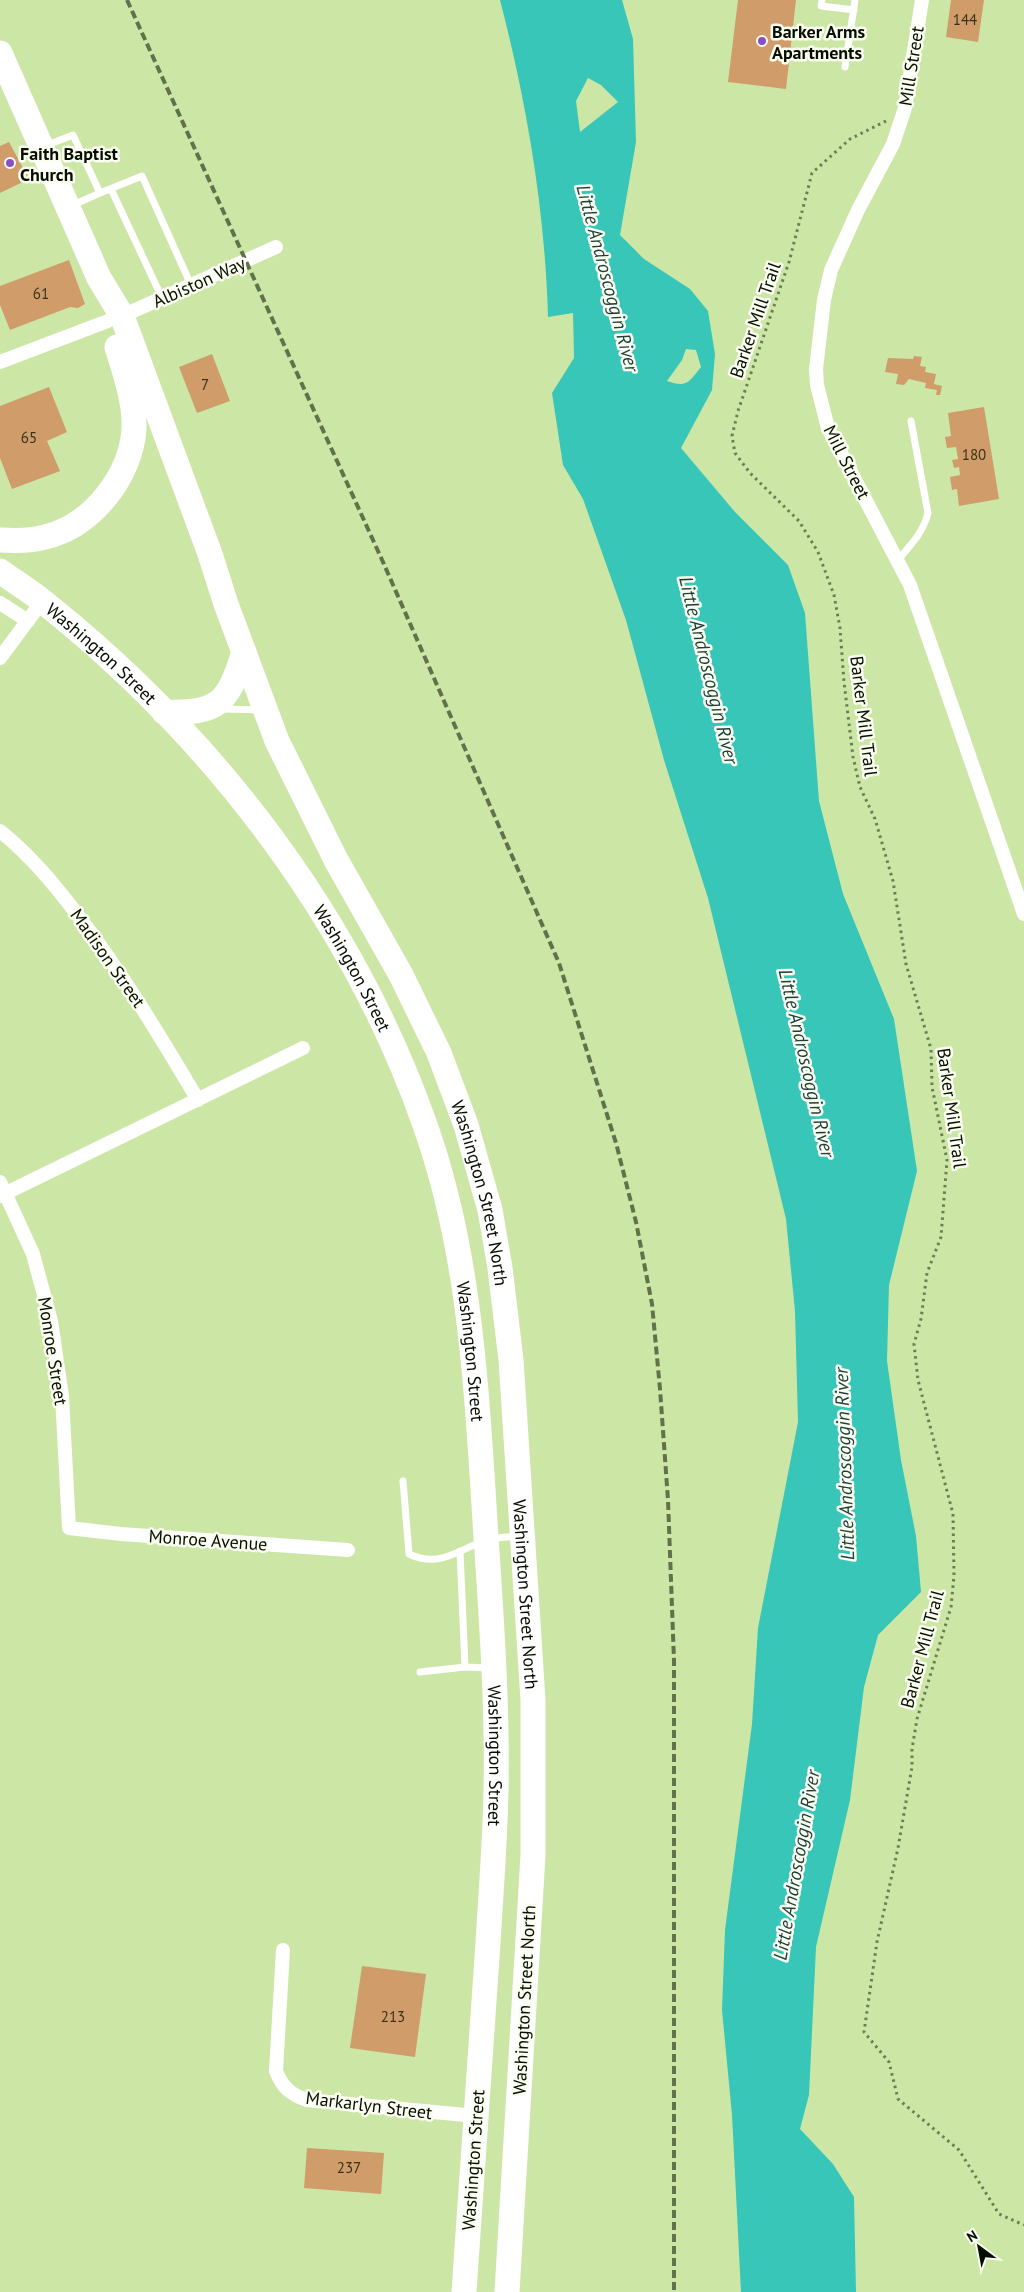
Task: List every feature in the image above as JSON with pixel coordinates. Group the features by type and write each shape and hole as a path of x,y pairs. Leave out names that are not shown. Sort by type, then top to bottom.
{"highway":[{"path":"0,53 99,278 210,554 265,710"},
{"path":"0,540 46,538 81,520 103,499 122,469 129,452 134,429 132,407 115,319"},
{"name":"Washington Street","path":"0,571 42,600 98,647 164,712 230,784 289,861 342,944 365,986 401,1063 437,1162 457,1240 466,1296 476,1386 494,1668 496,1794 464,2292"},
{"path":"164,712 192,713 209,708 232,688 244,652"},
{"name":"Washington Street North","path":"265,710 277,741 305,800 401,975 439,1053 466,1125 490,1210 500,1268 511,1360 523,1535 533,1700 534,1805 508,2292"}],"street":[{"name":"Mill Street","path":"922,0 905,108 892,144 858,210 832,270 824,300 816,369 819,393 828,428 910,585 1024,914"},
{"name":"Albiston Way","path":"0,362 115,319 276,247"},
{"path":"0,658 42,600"},
{"path":"0,603 28,621"},
{"name":"Madison Street","path":"0,831 36,863 91,932 150,1019 198,1100"},
{"path":"2,1190 198,1100 304,1048"},
{"name":"Monroe Street","path":"2,1190 33,1254 51,1321 61,1387 69,1528"},
{"name":"Monroe Avenue","path":"69,1528 121,1534 348,1550"},
{"name":"Markarlyn Street","path":"283,1950 276,2071 280,2082 287,2090 307,2100 476,2116"}],"lane":[{"path":"822,0 821,6 854,10"},
{"path":"845,67 855,0"},
{"path":"42,147 73,135 100,194"},
{"path":"68,207 142,176 191,285"},
{"path":"111,189 162,298"},
{"path":"897,561 914,542 925,524 928,514 911,421"},
{"path":"209,708 265,710"},
{"path":"403,1481 409,1554 422,1560 445,1558 486,1540 523,1535"},
{"path":"460,1551 465,1667"},
{"path":"420,1672 465,1667 494,1668"}],"path":[{"name":"Barker Mill Trail","path":"905,108 888,120 850,139 812,173 790,262 738,411 732,436 734,453 750,473 788,509 811,537 834,595 840,628 853,757 860,787 876,819 894,882 906,964 931,1049 932,1088 947,1160 941,1237 927,1273 921,1320 914,1344 918,1380 953,1514 954,1561 951,1607 917,1719 912,1748 912,1767 898,1848 877,1942 864,2032 890,2062 898,2099 960,2150 999,2214 1024,2225"}],"water":[{"name":"Little Androscoggin River","path":"500,0 622,0 633,39 636,142 620,235 644,259 690,289 708,311 715,354 712,390 681,448 735,512 788,565 805,613 819,801 843,894 894,1019 917,1171 889,1285 887,1361 901,1460 916,1536 921,1592 878,1635 864,1687 850,1800 816,1947 809,2095 800,2129 833,2164 854,2197 856,2292 741,2292 732,2115 722,2010 725,1930 752,1724 758,1628 798,1422 795,1311 786,1219 708,898 664,760 626,620 583,499 563,465 552,393 574,358 573,313 548,317 539,197 510,39","holes":["588,78 601,85 618,102 580,132 576,101","686,349 696,350 701,367 690,380 683,384 667,381 682,360"]}],"building":[{"name":"Barker Arms Apartments","path":"738,0 796,0 786,89 728,82"},
{"path":"951,0 984,0 978,42 946,37"},
{"name":"Faith Baptist Church","path":"9,142 29,179 0,193 0,146"},
{"path":"69,260 85,304 78,308 70,307 10,330 0,305 0,286"},
{"path":"212,354 230,401 197,413 179,367"},
{"path":"914,356 922,357 920,366 926,367 925,372 936,374 934,384 942,386 940,395 936,395 937,390 925,388 926,383 909,379 904,385 896,384 898,374 885,372 888,358 913,359"},
{"path":"49,387 67,432 47,441 60,471 12,489 0,458 0,406"},
{"path":"984,407 999,499 959,506 957,489 952,490 950,477 960,475 959,467 954,468 952,460 958,459 956,447 947,448 945,437 951,436 948,413"},
{"path":"362,1966 426,1974 415,2057 350,2048"},
{"path":"307,2148 384,2153 381,2194 304,2188"}],"railway":[{"path":"127,0 383,562 559,963 616,1143 636,1222 652,1304 660,1389 668,1500 674,1661 674,2292"}],"place":[{"name":"Barker Arms Apartments","path":"762,41"},
{"name":"Faith Baptist Church","path":"10,163"}]}
